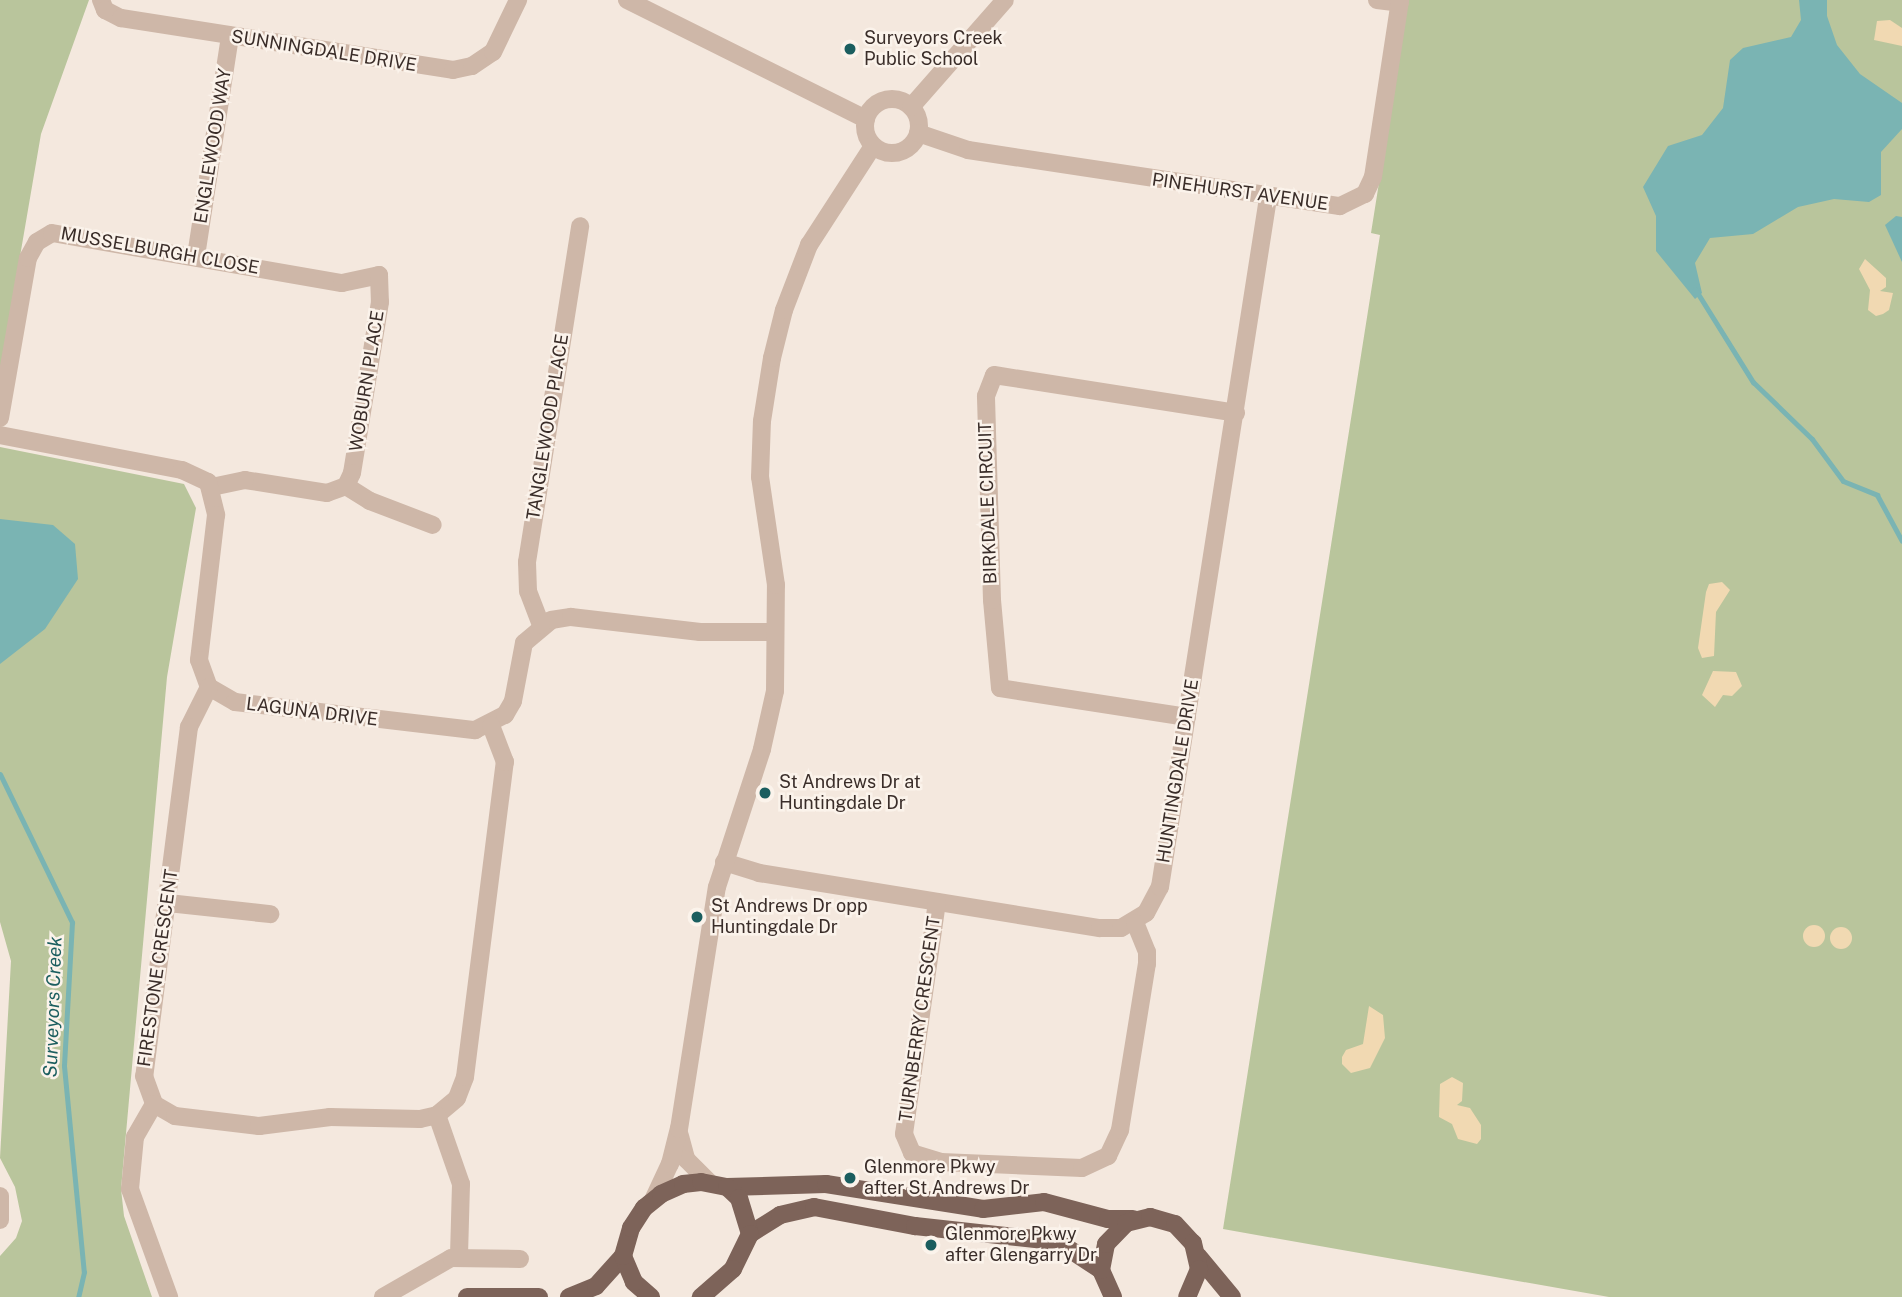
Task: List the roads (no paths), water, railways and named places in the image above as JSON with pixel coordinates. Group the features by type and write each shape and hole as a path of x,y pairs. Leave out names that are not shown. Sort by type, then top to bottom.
{"main road":[{"path":"569,1297 596,1286 623,1256 631,1228 653,1200 683,1184 826,1184 982,1209 1044,1202 1108,1219 1150,1217 1175,1224 1194,1243 1198,1256 1196,1283 1186,1297"},
{"path":"718,1185 743,1204 750,1234"},
{"path":"701,1297 733,1269 750,1234 780,1215 814,1207 915,1226 1044,1240 1066,1247 1101,1270 1113,1297"},
{"path":"1101,1270 1106,1244 1133,1219"},
{"path":"623,1256 634,1282 651,1297"},
{"path":"1198,1256 1232,1297"},
{"path":"467,1297 539,1297"}],"street":[{"name":"SUNNINGDALE DRIVE","path":"101,0 115,16 230,36 460,69 480,62 498,46 518,0"},
{"path":"627,0 866,119"},
{"path":"911,107 1005,0"},
{"path":"1377,0 1400,2"},
{"name":"PINEHURST AVENUE","path":"918,133 968,150 1331,208 1355,201 1368,189 1376,168 1400,2"},
{"name":"ENGLEWOOD WAY","path":"196,256 230,36"},
{"path":"897,100 911,107 918,133 909,147 895,153 873,146 865,133 866,119 881,101 897,100"},
{"path":"653,1200 670,1164 679,1129 707,935 724,862 769,722 776,675 773,632 776,585 760,477 762,421 772,358 784,310 809,246 873,146"},
{"name":"HUNTINGDALE DRIVE","path":"1135,923 1151,906 1160,887 1268,198"},
{"name":"TANGLEWOOD PLACE","path":"541,625 528,591 527,562 580,226"},
{"name":"MUSSELBURGH CLOSE","path":"0,418 28,258 37,242 60,232 342,283 380,275"},
{"name":"WOBURN PLACE","path":"346,486 352,473 372,355 380,275"},
{"name":"BIRKDALE CIRCUIT","path":"1187,717 1000,688 995,667 986,396 994,375 1236,412"},
{"path":"0,435 192,472 212,487 216,515 199,647 209,687"},
{"path":"212,487 249,480 327,493 346,486 370,501 433,524"},
{"path":"169,1297 130,1189 135,1137 154,1104 175,1116 259,1126 330,1116 420,1119 437,1115 457,1098 466,1077 505,762 491,726 513,701 521,651 541,625 571,617 700,632 773,632"},
{"name":"LAGUNA DRIVE","path":"209,687 235,702 249,705 465,730 491,726"},
{"name":"FIRESTONE CRESCENT","path":"154,1104 144,1076 189,727 209,687"},
{"path":"724,862 759,873 1100,928 1135,923"},
{"name":"TURNBERRY CRESCENT","path":"937,902 904,1134 912,1153 941,1162 1082,1168 1108,1156 1120,1130 1147,964 1147,951 1135,923"},
{"path":"168,903 271,915"},
{"path":"437,1115 461,1184 459,1257"},
{"path":"679,1129 686,1159 718,1185"},
{"path":"0,1196 0,1220"},
{"path":"383,1297 440,1263 459,1257 520,1259"}],"water":[{"path":"1799,0 1827,0 1827,16 1837,45 1860,74 1902,103 1902,129 1881,152 1881,195 1869,202 1834,199 1798,207 1753,234 1710,238 1695,263 1702,293 1695,299 1656,251 1656,216 1643,187 1668,146 1702,135 1723,108 1730,60 1743,48 1791,37 1801,20"},
{"path":"1896,216 1902,217 1902,262 1885,225"},
{"path":"0,519 53,525 75,544 78,579 45,629 0,664"}],"waterway":[{"path":"1695,289 1753,382 1812,439 1843,481 1877,495 1902,541"},
{"name":"Surveyors Creek","path":"0,774 72,922 64,1066 84,1272 78,1297"}],"place":[{"name":"Surveyors Creek Public School","path":"850,49"},
{"name":"St Andrews Dr at Huntingdale Dr","path":"765,793"},
{"name":"St Andrews Dr opp Huntingdale Dr","path":"697,917"},
{"name":"Glenmore Pkwy after St Andrews Dr","path":"850,1178"},
{"name":"Glenmore Pkwy after Glengarry Dr","path":"931,1245"}]}
